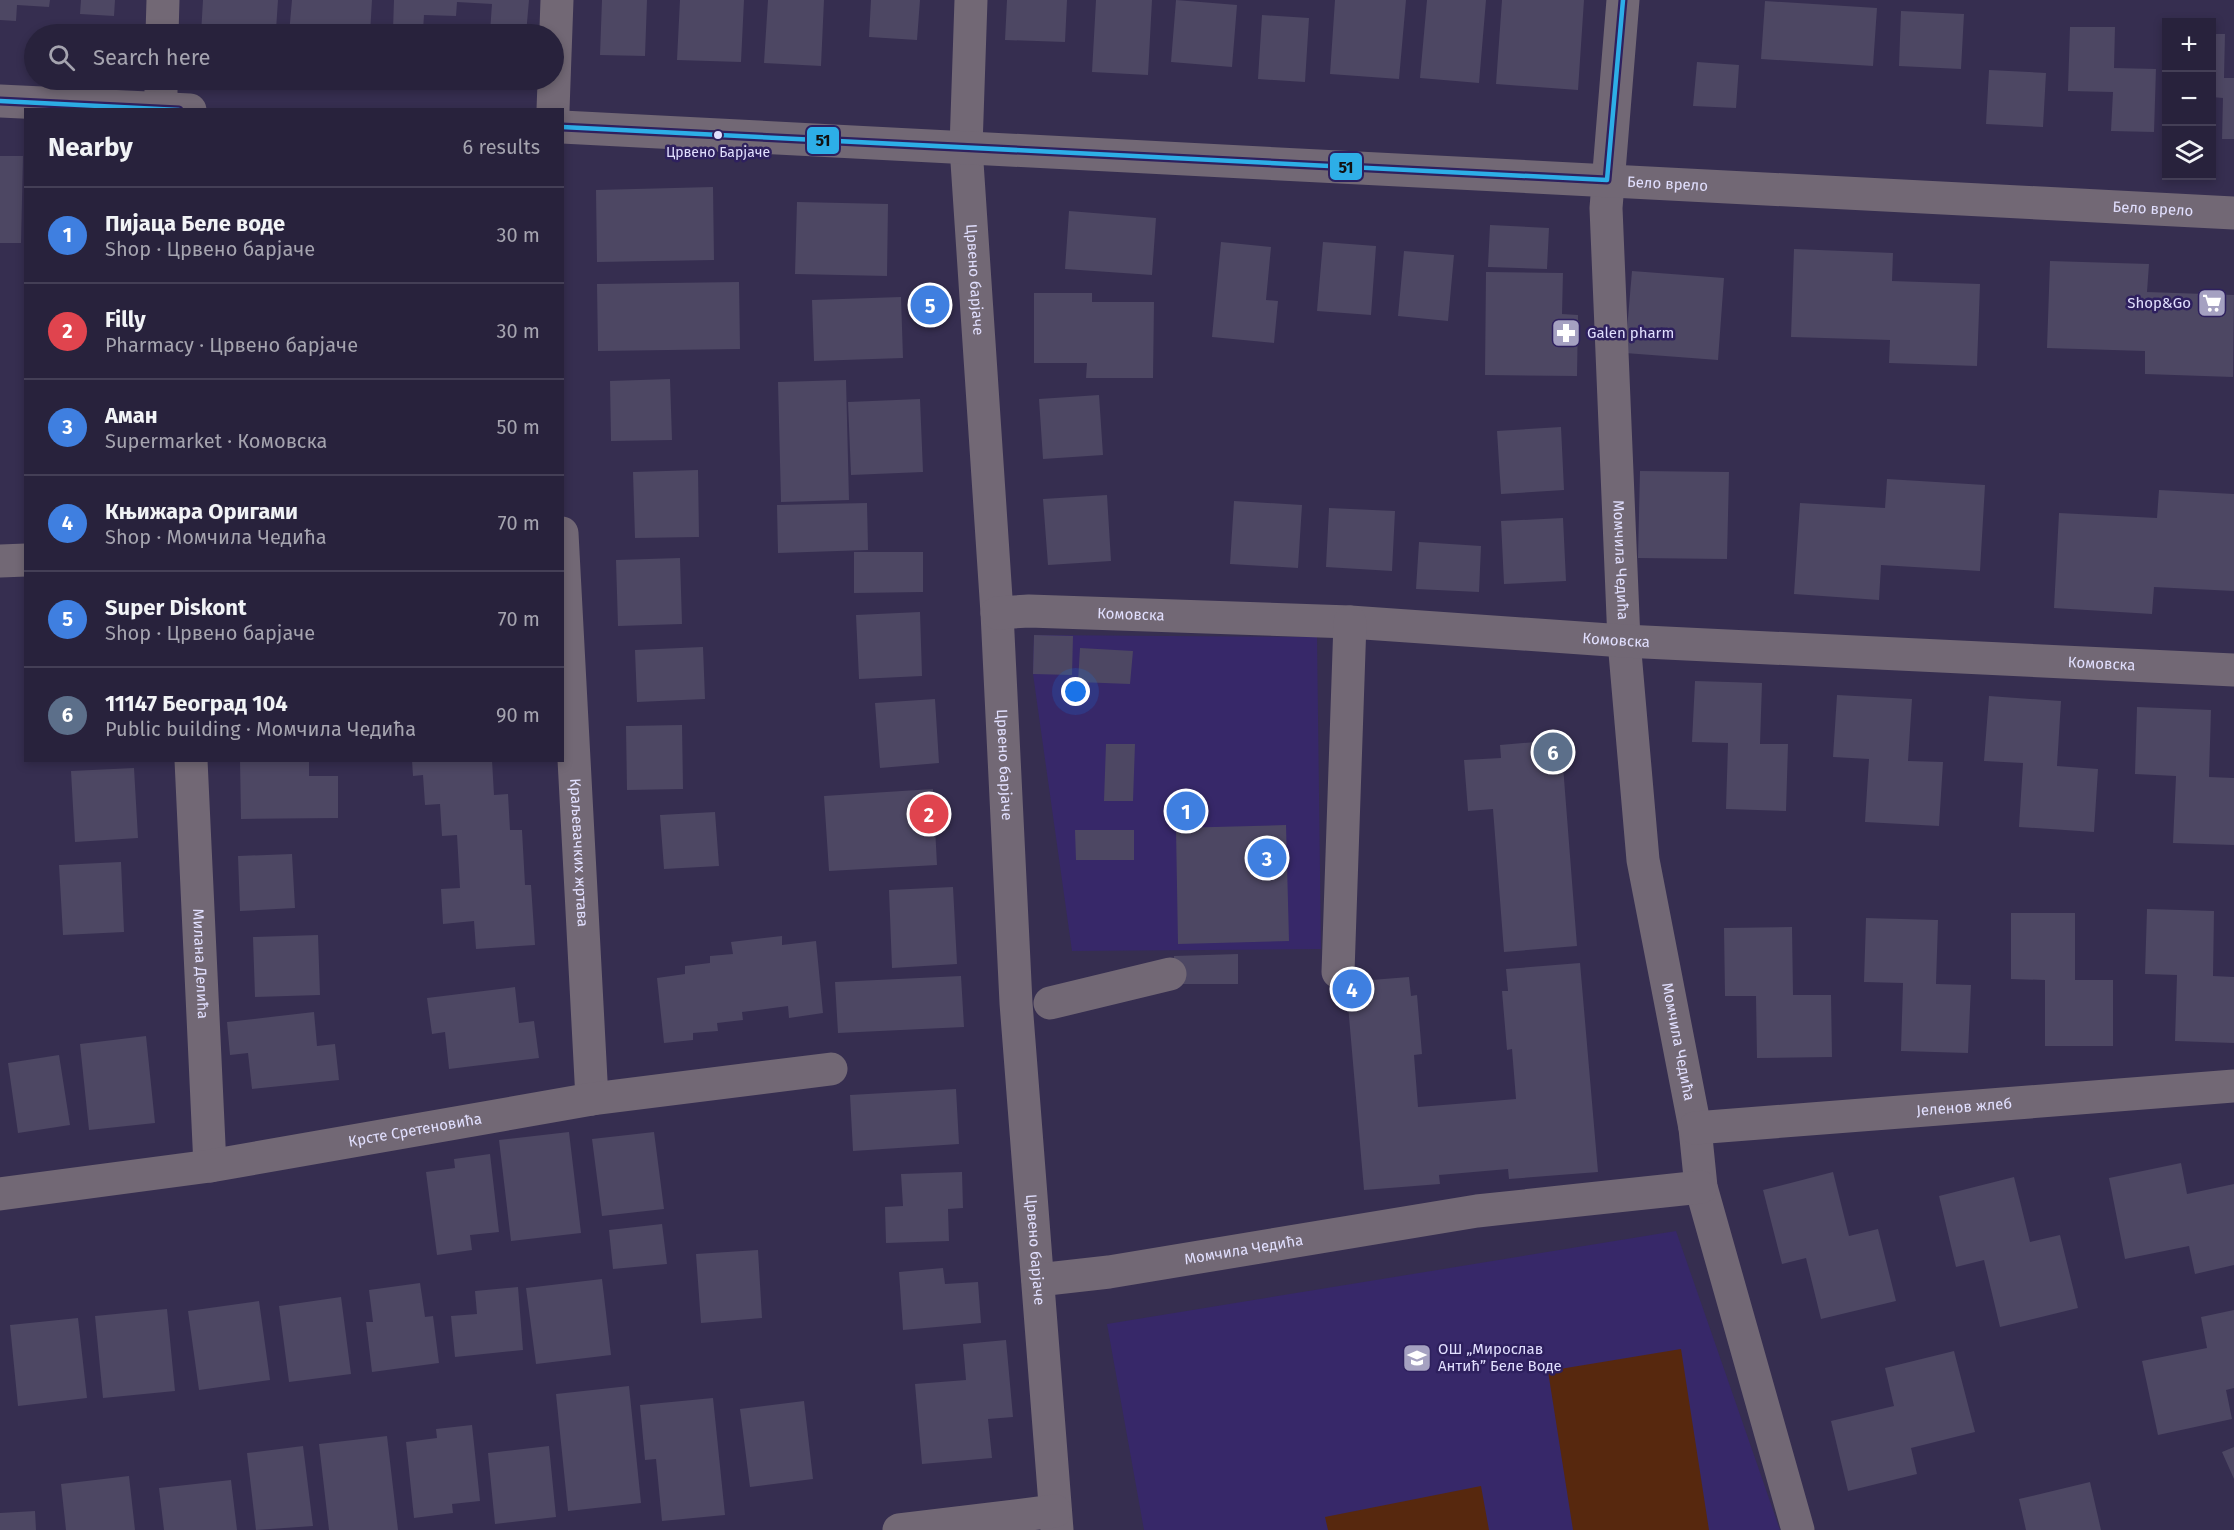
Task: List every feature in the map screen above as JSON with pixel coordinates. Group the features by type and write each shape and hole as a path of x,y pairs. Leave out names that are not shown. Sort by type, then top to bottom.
{"street":[{"path":"162,24 163,0"},
{"path":"555,24 556,0"},
{"name":"Црвено барјаче","path":"971,0 966,147 997,614 1016,1003 1056,1521"},
{"name":"Момчила Чедића","path":"1623,0 1607,180 1624,641 1643,860 1695,1128 1701,1187 1798,1530"},
{"path":"553,108 554,90"},
{"path":"0,101 168,102"},
{"name":"Бело врело","path":"564,127 2234,213"},
{"name":"Краљевачких жртава","path":"564,557 592,1099"},
{"path":"0,561 24,560"},
{"name":"Комовска","path":"997,614 1029,612 1350,622 1624,641 2234,670"},
{"path":"1338,972 1350,622"},
{"name":"Милана Делића","path":"191,762 210,1166"},
{"path":"1050,1003 1170,974"},
{"name":"Крсте Сретеновића","path":"0,1194 210,1166 592,1099 831,1069"},
{"name":"Јеленов жлеб","path":"1695,1128 2234,1086"},
{"name":"Момчила Чедића","path":"1038,1280 1109,1272 1477,1211 1701,1187"},
{"path":"899,1530 1056,1521"}],"shaded area":[{"path":"1034,635 1317,637 1321,949 1072,951 1033,674"},
{"name":"ОШ „Мирослав Антић” Беле Воде","path":"1676,1231 1780,1530 1144,1530 1107,1324"},
{"path":"1681,1349 1709,1530 1573,1530 1548,1371"},
{"path":"1481,1486 1489,1530 1328,1530 1325,1517"}],"building":[{"path":"0,0 50,0 49,7 17,5 16,21 0,20"},
{"path":"81,0 115,0 114,16 80,14"},
{"path":"203,0 278,0 276,24 202,24"},
{"path":"292,0 372,0 371,24 290,24"},
{"path":"394,0 529,0 527,24 491,24 492,4 457,2 456,16 424,15 423,24 393,24"},
{"path":"602,0 647,0 645,56 600,55"},
{"path":"680,0 744,0 741,62 677,60"},
{"path":"768,0 824,0 821,66 764,63"},
{"path":"871,0 920,0 917,40 869,37"},
{"path":"1007,0 1067,0 1065,42 1005,40"},
{"path":"1096,0 1152,0 1148,75 1092,72"},
{"path":"1176,0 1237,5 1232,67 1171,62"},
{"path":"1335,0 1406,0 1399,79 1330,74"},
{"path":"1427,0 1486,0 1479,83 1420,78"},
{"path":"1502,0 1584,0 1578,90 1496,84"},
{"path":"1765,1 1877,8 1873,66 1761,59"},
{"path":"1901,11 1964,14 1961,69 1899,66"},
{"path":"1262,15 1309,18 1305,82 1258,79"},
{"path":"2070,27 2115,27 2114,68 2156,69 2154,132 2111,131 2113,92 2068,91"},
{"path":"2216,34 2225,34 2224,78 2234,78 2234,139 2222,139 2223,98 2216,97"},
{"path":"1697,62 1739,65 1736,108 1693,106"},
{"path":"1989,70 2046,73 2043,127 1986,124"},
{"path":"0,156 23,156 21,243 0,243"},
{"path":"713,187 714,260 597,262 596,190"},
{"path":"797,202 888,204 887,276 795,274"},
{"path":"1069,211 1156,218 1152,275 1065,269"},
{"path":"1490,225 1549,228 1547,269 1488,267"},
{"path":"1221,242 1271,247 1266,300 1278,301 1274,343 1212,337"},
{"path":"1323,242 1376,246 1371,315 1317,311"},
{"path":"1794,249 1893,253 1892,281 1980,284 1977,366 1889,363 1890,340 1791,337"},
{"path":"1404,251 1454,255 1448,321 1398,316"},
{"path":"2050,261 2149,264 2147,292 2234,295 2233,377 2145,374 2145,351 2047,348"},
{"path":"1632,271 1724,278 1718,360 1625,353"},
{"path":"1486,272 1563,273 1562,314 1578,315 1577,376 1485,375"},
{"path":"739,282 740,349 598,351 597,284"},
{"path":"1034,293 1092,293 1092,302 1154,302 1153,378 1086,378 1087,363 1034,363"},
{"path":"901,297 903,358 814,361 812,300"},
{"path":"670,379 672,440 611,441 610,381"},
{"path":"846,380 849,500 781,502 778,382"},
{"path":"1099,395 1103,455 1043,459 1039,399"},
{"path":"920,399 923,472 851,475 848,402"},
{"path":"1561,427 1564,490 1501,494 1497,431"},
{"path":"698,470 699,537 635,538 633,472"},
{"path":"1640,471 1729,472 1727,559 1638,558"},
{"path":"1887,479 1985,485 1980,571 1881,565 1879,600 1794,594 1800,503 1885,508"},
{"path":"2159,490 2234,494 2234,591 2154,587 2152,614 2054,608 2059,513 2157,518"},
{"path":"1107,495 1111,561 1048,565 1043,499"},
{"path":"1234,501 1302,505 1298,568 1230,564"},
{"path":"867,503 868,550 778,553 777,505"},
{"path":"1329,508 1395,511 1392,571 1326,567"},
{"path":"1563,518 1566,581 1504,584 1501,521"},
{"path":"1419,542 1481,546 1479,592 1416,589"},
{"path":"854,552 923,552 923,592 854,593"},
{"path":"680,558 682,624 618,626 616,560"},
{"path":"920,612 922,676 859,679 856,615"},
{"path":"1034,635 1073,636 1072,675 1033,674"},
{"path":"703,647 705,699 637,702 635,650"},
{"path":"1080,648 1133,651 1130,684 1078,682"},
{"path":"1695,681 1762,683 1760,744 1788,744 1786,811 1726,809 1728,743 1692,742"},
{"path":"1837,695 1912,699 1908,761 1943,762 1939,826 1865,822 1869,759 1833,757"},
{"path":"1989,696 2061,701 2057,766 2098,769 2094,832 2019,827 2023,763 1984,761"},
{"path":"935,699 939,763 880,768 875,703"},
{"path":"2137,707 2211,710 2209,777 2234,778 2234,845 2173,843 2176,776 2135,774"},
{"path":"682,725 683,789 627,790 626,726"},
{"path":"1561,740 1577,946 1504,952 1493,809 1468,811 1464,760 1501,758 1500,745"},
{"path":"1106,744 1135,744 1133,801 1104,801"},
{"path":"240,762 309,762 309,776 338,776 338,818 241,819"},
{"path":"412,762 492,762 494,795 508,794 510,830 522,830 525,885 531,885 535,945 476,949 474,921 443,924 441,889 460,888 457,835 442,836 440,804 425,805 423,775 413,776"},
{"path":"134,768 138,838 75,842 71,771"},
{"path":"933,789 937,865 829,871 824,796"},
{"path":"715,812 719,866 664,869 660,815"},
{"path":"1286,825 1289,941 1178,944 1176,828"},
{"path":"1075,830 1134,830 1134,860 1076,860"},
{"path":"292,854 295,908 240,911 238,856"},
{"path":"121,862 124,932 63,935 59,865"},
{"path":"953,887 957,964 892,968 889,890"},
{"path":"2147,909 2214,911 2213,976 2234,977 2234,1043 2175,1041 2177,975 2145,974"},
{"path":"2011,913 2075,913 2075,980 2113,980 2113,1046 2045,1046 2045,980 2011,979"},
{"path":"1866,918 1938,920 1936,984 1971,985 1968,1053 1901,1051 1903,983 1864,982"},
{"path":"1792,927 1793,995 1831,995 1832,1057 1757,1058 1756,996 1725,996 1724,928"},
{"path":"318,935 320,995 255,997 253,937"},
{"path":"782,936 782,945 816,941 823,1013 789,1018 788,1006 742,1012 743,1020 717,1023 718,1031 693,1033 693,1040 664,1043 657,978 685,974 685,966 710,963 710,956 733,954 731,942"},
{"path":"1238,954 1238,984 1172,984 1174,956"},
{"path":"1580,963 1598,1172 1509,1179 1508,1169 1439,1175 1440,1184 1364,1190 1346,982 1409,977 1411,996 1417,995 1422,1054 1414,1055 1418,1107 1468,1103 1516,1099 1512,1049 1507,1050 1502,991 1508,991 1506,969"},
{"path":"961,976 964,1027 838,1033 835,982"},
{"path":"515,987 519,1023 534,1021 539,1058 449,1069 445,1032 432,1034 427,998"},
{"path":"314,1012 317,1046 335,1044 339,1080 252,1089 248,1053 230,1055 227,1022"},
{"path":"146,1036 155,1123 89,1130 80,1044"},
{"path":"59,1055 70,1125 18,1133 8,1063"},
{"path":"956,1089 959,1144 853,1151 850,1095"},
{"path":"569,1132 581,1233 511,1241 499,1140"},
{"path":"654,1132 664,1209 602,1216 592,1139"},
{"path":"490,1154 499,1232 470,1235 472,1250 437,1255 426,1172 455,1168 454,1159"},
{"path":"2181,1163 2187,1194 2234,1184 2234,1265 2195,1274 2189,1246 2125,1259 2109,1178"},
{"path":"962,1172 963,1208 948,1209 949,1241 886,1243 885,1207 903,1206 901,1174"},
{"path":"1833,1172 1849,1236 1878,1229 1896,1301 1821,1319 1806,1258 1782,1264 1763,1190"},
{"path":"2014,1177 2030,1242 2060,1235 2078,1308 2000,1327 1984,1260 1956,1267 1939,1196"},
{"path":"662,1224 667,1264 613,1269 609,1230"},
{"path":"758,1250 762,1318 701,1323 696,1254"},
{"path":"943,1268 945,1284 978,1282 981,1323 903,1330 899,1272"},
{"path":"602,1279 611,1355 536,1364 526,1288"},
{"path":"420,1283 425,1317 433,1316 439,1363 372,1372 366,1322 373,1322 369,1290"},
{"path":"518,1287 523,1350 455,1357 451,1316 477,1314 475,1291"},
{"path":"341,1297 351,1374 289,1382 279,1306"},
{"path":"259,1301 270,1380 199,1390 188,1311"},
{"path":"167,1309 175,1391 103,1398 95,1316"},
{"path":"2234,1310 2234,1388 2226,1390 2232,1419 2158,1435 2142,1361 2207,1348 2201,1317"},
{"path":"78,1318 87,1398 18,1406 10,1325"},
{"path":"1006,1340 1013,1417 988,1419 992,1458 922,1464 915,1384 966,1380 963,1344"},
{"path":"1954,1351 1975,1432 1911,1448 1917,1474 1848,1491 1831,1421 1894,1406 1885,1368"},
{"path":"629,1386 641,1503 568,1511 556,1394"},
{"path":"713,1398 725,1515 662,1521 656,1459 645,1460 640,1405"},
{"path":"804,1401 813,1479 750,1487 740,1409"},
{"path":"472,1425 480,1501 452,1504 453,1513 414,1518 406,1442 437,1438 436,1429"},
{"path":"387,1436 398,1530 329,1530 319,1444"},
{"path":"303,1446 313,1526 256,1530 247,1453"},
{"path":"549,1446 556,1517 495,1524 488,1453"},
{"path":"2234,1447 2234,1479 2222,1452"},
{"path":"129,1476 135,1530 66,1530 61,1484"},
{"path":"231,1480 237,1530 164,1530 159,1488"},
{"path":"2090,1482 2101,1530 2026,1530 2019,1499"},
{"path":"35,1511 36,1530 0,1530 0,1513"}],"transit line":[{"name":"51","path":"1607,180 1623,0"},
{"name":"51","path":"0,101 139,108"},
{"name":"51","path":"564,127 1607,180"}],"place":[{"name":"Црвено Барјаче","path":"718,135"},
{"name":"Shop&Go","path":"2212,303"},
{"name":"Super Diskont","path":"930,305"},
{"name":"Galen pharm","path":"1566,333"},
{"name":"11147 Београд 104","path":"1553,752"},
{"name":"Пијаца Беле воде","path":"1186,811"},
{"name":"Filly","path":"929,814"},
{"name":"Аман","path":"1267,858"},
{"name":"Књижара Оригами","path":"1352,989"},
{"name":"ОШ „Мирослав Антић” Беле Воде","path":"1417,1358"}]}
